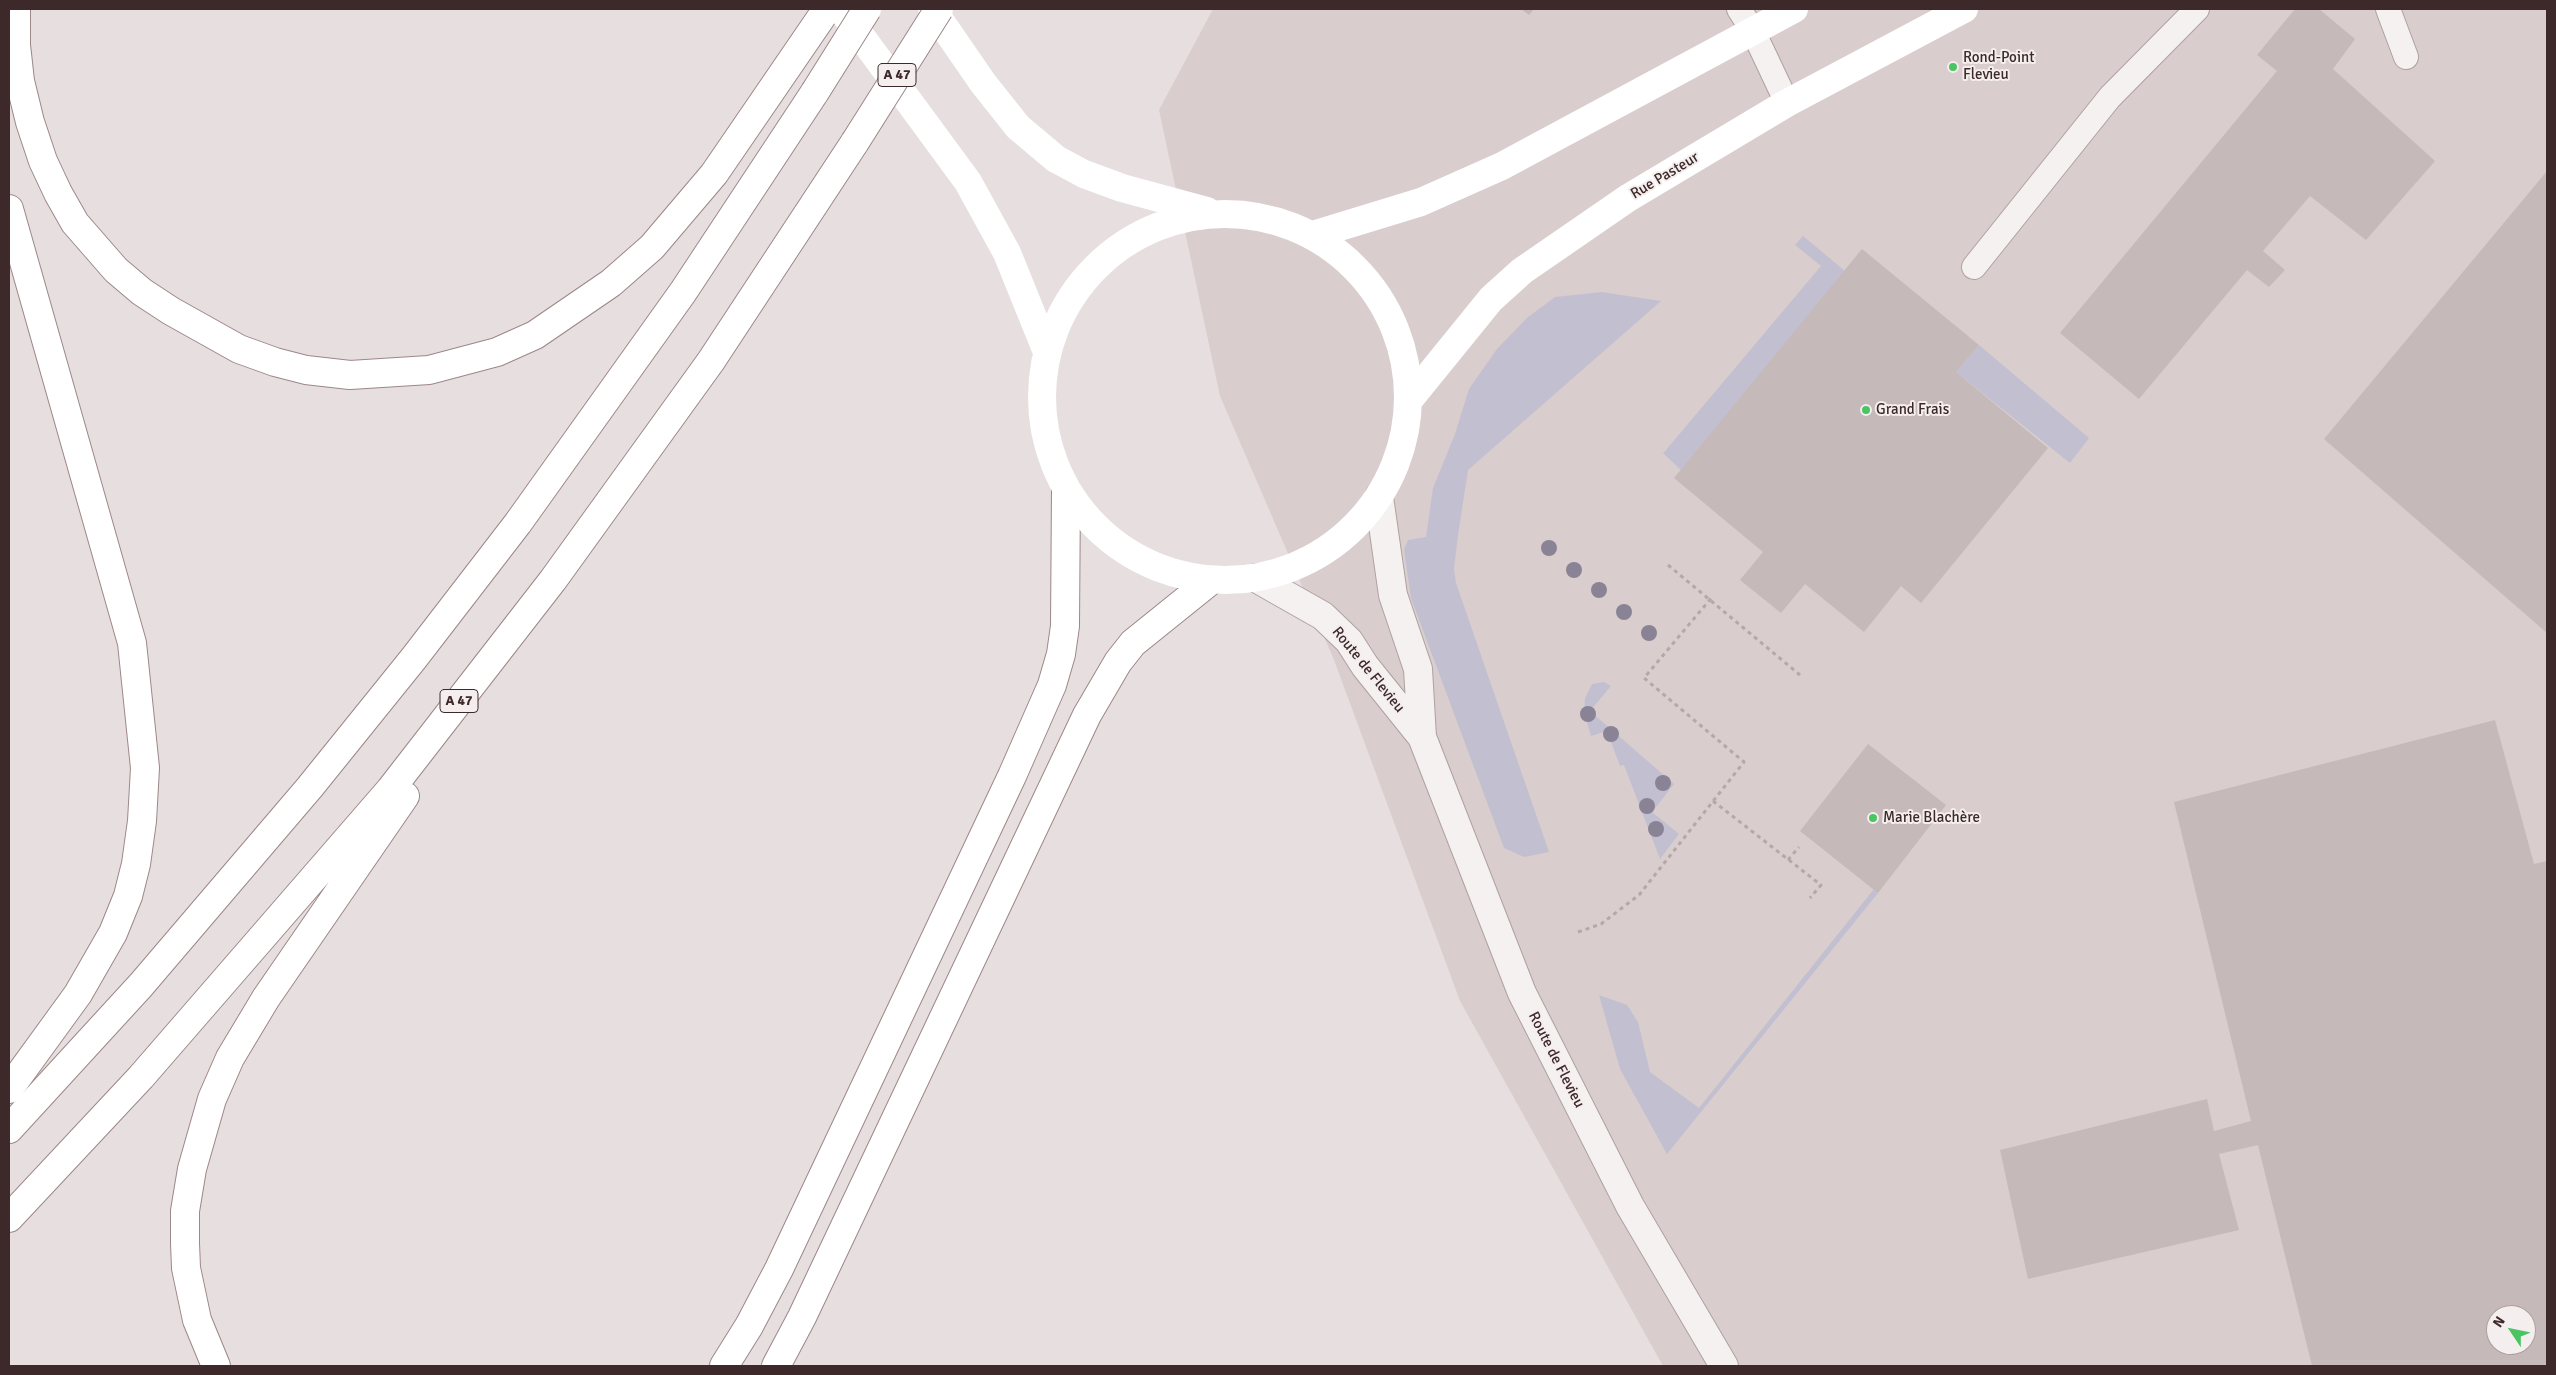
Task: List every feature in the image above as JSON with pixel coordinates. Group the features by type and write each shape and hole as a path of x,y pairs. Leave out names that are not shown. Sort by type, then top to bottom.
{"main road":[{"path":"16,9 16,45 20,81 38,145 62,200 75,223 100,252 142,292 202,330 238,349 275,362 306,370 350,374 420,371 464,363 497,352 535,335 573,311 611,283 652,248 714,174 827,9"},
{"path":"840,9 968,182 1008,253 1047,352"},
{"path":"9,1129 147,978 310,787 420,651 518,523 678,300 815,92 867,9"},
{"path":"932,9 982,83 1018,127 1056,159 1084,174 1122,188 1218,213"},
{"name":"A 47","path":"9,1218 140,1077 377,806 553,580 711,361 855,142 939,9"},
{"path":"1313,236 1421,202 1502,166 1794,9"},
{"name":"Rue Pasteur","path":"1409,400 1491,299 1522,272 1628,198 1787,103 1964,9"},
{"path":"9,209 132,643 145,768 142,821 136,864 128,896 100,957 78,994 9,1089"},
{"path":"1218,213 1252,214 1283,222 1313,236 1341,254 1365,277 1384,304 1398,334 1406,366 1409,400 1401,450 1392,474 1361,521 1339,542 1313,558 1286,571 1256,578 1210,581 1180,576 1153,567 1127,553 1103,535 1083,514 1066,490 1054,464 1046,437 1042,409 1042,380 1047,352 1057,324 1071,298 1088,275 1110,254 1160,225 1189,217 1218,213"},
{"path":"724,1366 749,1326 784,1260 1012,776 1052,685 1061,654 1065,626 1066,490"},
{"path":"216,1366 197,1320 186,1268 185,1211 192,1169 216,1091 230,1058 266,998 553,580"},
{"path":"776,1366 802,1317 1086,715 1118,662 1133,642 1210,581"}],"street":[{"name":"Route de Flevieu","path":"1379,496 1393,595 1418,669 1422,737"},
{"name":"Route de Flevieu","path":"1256,578 1323,616 1349,642 1365,666 1422,737 1522,993 1630,1206 1724,1366"}],"lane":[{"path":"1739,9 1753,31 1787,103"},
{"path":"1974,267 2110,97 2197,9"},
{"path":"2388,9 2406,57"}],"path":[{"path":"1668,565 1800,675"},
{"path":"1578,932 1601,924 1639,895 1744,762 1644,678 1713,596"},
{"path":"1713,801 1821,884 1810,898"},
{"path":"1788,860 1799,847"}],"shaded area":[{"path":"1213,9 2547,9 2547,1366 1663,1366 1460,1001 1334,660 1220,396 1159,110"},
{"path":"1803,236 1845,271 1681,470 1663,453 1821,266 1795,245"},
{"path":"1602,292 1661,301 1468,470 1458,535 1454,569 1456,583 1549,852 1524,857 1504,848 1411,598 1404,550 1408,540 1426,537 1433,488 1455,434 1469,389 1497,349 1527,318 1555,297"},
{"path":"1979,345 2089,438 2070,463 1956,372"},
{"path":"1604,682 1611,686 1590,711 1674,784 1652,812 1679,834 1660,859 1624,765 1620,766 1607,731 1591,736 1584,712 1585,698 1592,684"},
{"path":"1874,889 1878,893 1667,1154 1620,1069 1599,995 1627,1005 1638,1022 1650,1072 1699,1108"}],"building":[{"path":"1521,9 1534,9 1529,15"},
{"path":"2295,9 2319,9 2355,39 2333,69 2435,161 2366,240 2310,196 2263,251 2285,270 2269,287 2247,270 2139,399 2060,333 2277,71 2257,55"},
{"path":"2547,171 2547,633 2324,439"},
{"name":"Grand Frais","path":"1862,249 1979,345 1956,372 2048,448 1921,603 1901,586 1864,632 1805,584 1781,613 1740,580 1763,552 1674,478"},
{"path":"2495,720 2534,864 2547,861 2547,1366 2312,1366 2258,1145 2219,1154 2239,1230 2028,1279 2000,1150 2207,1099 2214,1131 2251,1121 2174,802"},
{"name":"Marie Blachère","path":"1868,744 1946,805 1878,893 1800,831"}],"place":[{"name":"Rond-Point Flevieu","path":"1953,67"},
{"name":"Grand Frais","path":"1866,410"},
{"name":"Marie Blachère","path":"1873,818"}]}
